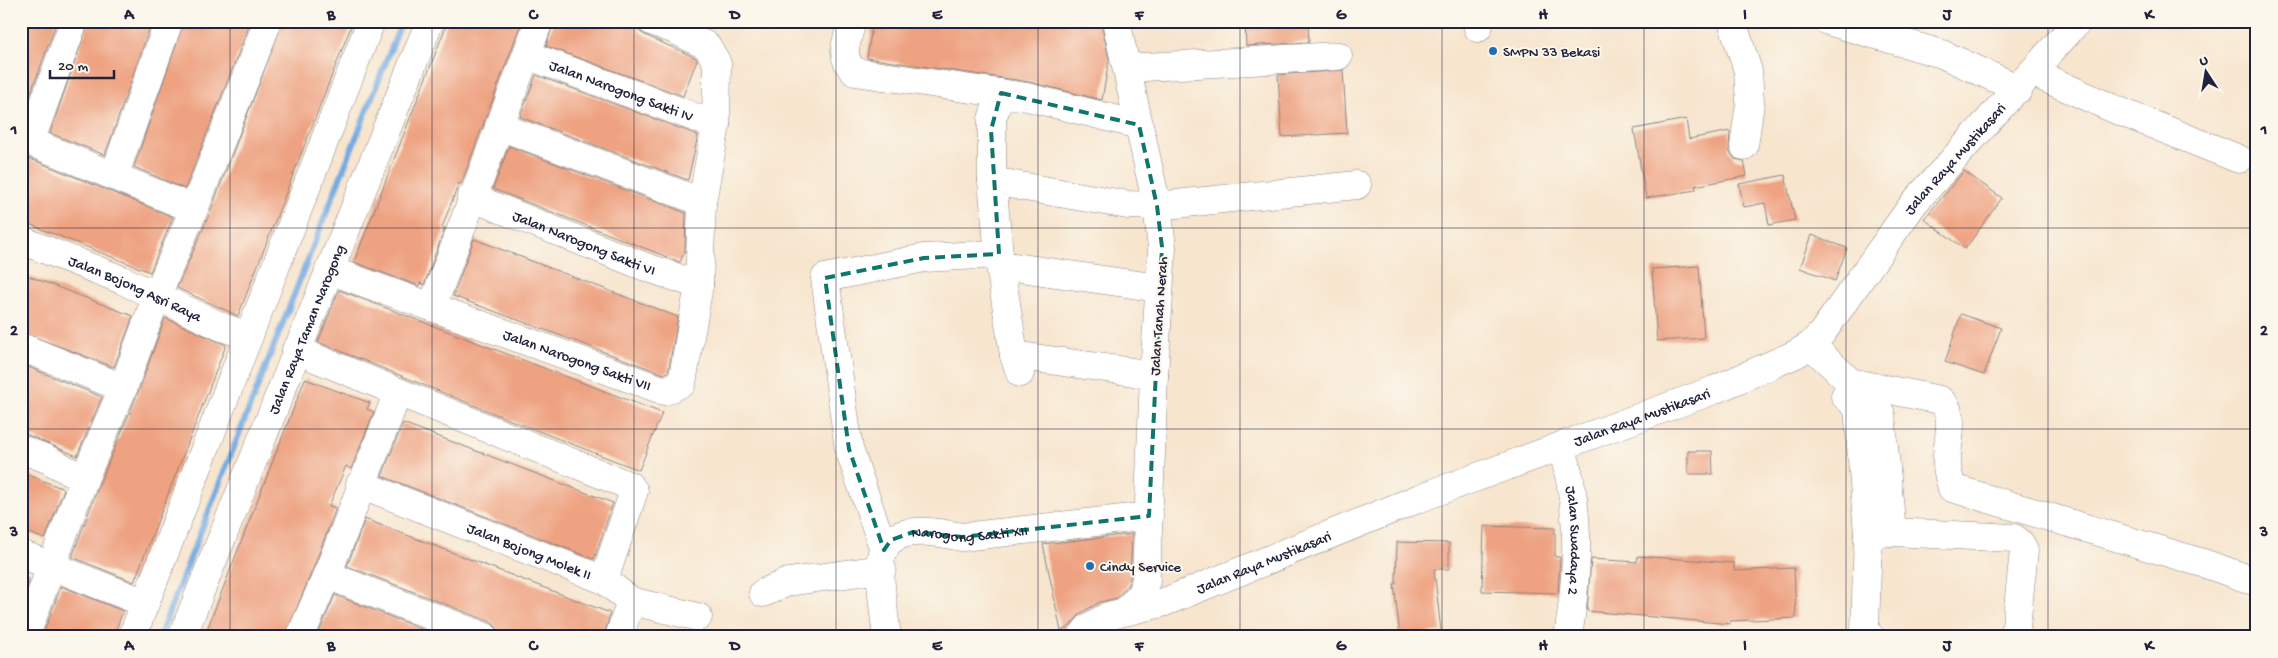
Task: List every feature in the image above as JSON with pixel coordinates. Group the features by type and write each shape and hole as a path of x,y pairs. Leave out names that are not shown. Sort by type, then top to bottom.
{"street":[{"path":"74,21 26,140 194,208"},
{"path":"114,176 169,21"},
{"path":"25,637 84,479 123,388 157,295 194,208 268,21"},
{"path":"132,637 371,21"},
{"name":"Jalan Raya Taman Narogong","path":"191,634 296,350 430,21"},
{"path":"432,306 471,197 539,21"},
{"name":"Jalan Narogong Sakti VII","path":"329,270 665,391 682,383 700,285 702,202 716,125 717,63 707,46 675,30 651,21"},
{"path":"852,21 844,56 846,64 855,72 1027,97 1139,126"},
{"name":"Jalan Tanah Nerah","path":"1116,21 1157,206 1162,247 1154,374 1146,580 1141,594 1127,610"},
{"path":"1732,21 1748,72 1750,103 1744,146"},
{"path":"1828,21 1942,54 2114,109 2239,159"},
{"name":"Jalan Raya Mustikasari","path":"1081,637 1090,627 1108,616 1162,603 1420,498 1714,390 1803,350 1853,292 1890,234 1914,203 2026,81 2078,21"},
{"name":"Jalan Narogong Sakti IV","path":"527,55 716,125"},
{"path":"1127,68 1338,56"},
{"path":"1001,93 992,119 992,181 999,259 1017,364 1154,374"},
{"path":"499,126 702,202"},
{"path":"992,181 1128,204 1157,206 1357,185"},
{"name":"Jalan Narogong Sakti VI","path":"471,197 643,266 700,285"},
{"name":"Jalan Bojong Asri Raya","path":"21,240 157,295 222,327 249,336"},
{"path":"887,637 883,559 850,449 825,278 924,258 999,259 1159,288"},
{"path":"21,347 123,388"},
{"path":"296,350 630,486 634,491 604,580"},
{"path":"1803,350 1858,407 1880,533 1864,621 1866,633 1871,637"},
{"path":"1803,350 1850,382 1940,400 1947,405 1950,414 1947,464 1952,488 2206,564 2257,582"},
{"path":"300,637 398,392"},
{"name":"Jalan Swadaya 2","path":"1561,446 1572,484 1577,528 1568,637"},
{"path":"21,449 47,459 84,479"},
{"name":"Jalan Bojong Molek II","path":"360,484 604,580 632,602 698,617"},
{"name":"Narogong Sakti XII","path":"883,559 890,540 913,532 937,532 962,537 1149,516"},
{"path":"1880,533 2014,538 2018,540 2024,550 2015,637"},
{"path":"21,554 145,603"},
{"path":"763,593 788,582 883,559"},
{"path":"326,575 485,637"},
{"path":"618,637 632,602"}],"highlighted area":[{"path":"1001,93 1139,125 1157,206 1162,247 1149,516 962,537 913,532 891,540 884,550 849,449 825,278 924,258 999,254 991,130"}],"building":[{"path":"21,21 57,21 21,120"},
{"path":"89,21 152,21 105,155 50,133"},
{"path":"184,21 251,21 185,189 134,167"},
{"path":"283,21 353,21 238,316 177,288 209,215"},
{"path":"448,21 522,21 461,184 459,183 442,227 445,228 424,285 420,283 419,286 354,262"},
{"path":"554,21 629,21 636,24 639,31 645,35 696,58 697,60 683,96 546,46"},
{"path":"873,21 1101,21 1109,60 1102,100 1029,82 867,58"},
{"path":"1245,21 1308,21 1309,42 1246,46"},
{"path":"1343,70 1347,133 1282,137 1278,75"},
{"path":"536,75 698,135 688,180 520,117"},
{"path":"1686,119 1689,139 1730,131 1729,151 1735,159 1744,161 1747,176 1695,186 1696,190 1646,198 1634,129"},
{"path":"509,146 686,213 685,251 680,262 493,189"},
{"path":"21,155 173,217 150,272 21,221"},
{"path":"1964,171 2002,198 1965,249 1924,219"},
{"path":"1785,175 1795,220 1769,225 1765,203 1744,207 1739,184"},
{"path":"1812,235 1847,248 1835,281 1800,268"},
{"path":"474,239 678,317 668,372 664,374 453,296"},
{"path":"1699,266 1704,338 1657,341 1652,269"},
{"path":"21,273 133,316 114,367 21,332"},
{"path":"339,290 662,413 639,470 318,342"},
{"path":"1961,314 2001,328 1984,375 1945,362"},
{"path":"165,318 226,345 134,582 72,557 99,485 138,393"},
{"path":"21,364 102,397 77,456 21,432"},
{"path":"305,379 370,403 367,409 374,412 351,469 346,466 329,506 336,508 313,569 285,637 204,637"},
{"path":"403,423 613,503 594,559 382,476"},
{"path":"1688,451 1712,451 1713,474 1688,474"},
{"path":"21,472 64,489 45,539 21,530"},
{"path":"365,519 610,613 604,637 500,637 497,628 491,622 347,566"},
{"path":"1484,526 1555,528 1555,557 1560,557 1558,593 1482,591"},
{"name":"Cindy Service","path":"1132,534 1130,578 1127,586 1117,598 1100,602 1081,613 1069,627 1061,631 1043,544"},
{"path":"1397,542 1449,543 1449,569 1434,569 1441,631 1400,636 1394,584 1396,584"},
{"path":"1638,556 1734,563 1734,571 1794,568 1796,618 1730,621 1730,624 1587,611 1591,559 1637,562"},
{"path":"21,576 30,580 21,602"},
{"path":"61,586 123,611 113,637 42,637"},
{"path":"335,595 442,637 317,637"}],"waterway":[{"path":"159,637 402,21"}],"place":[{"name":"SMPN 33 Bekasi","path":"1493,51"},
{"name":"Cindy Service","path":"1090,566"}]}
